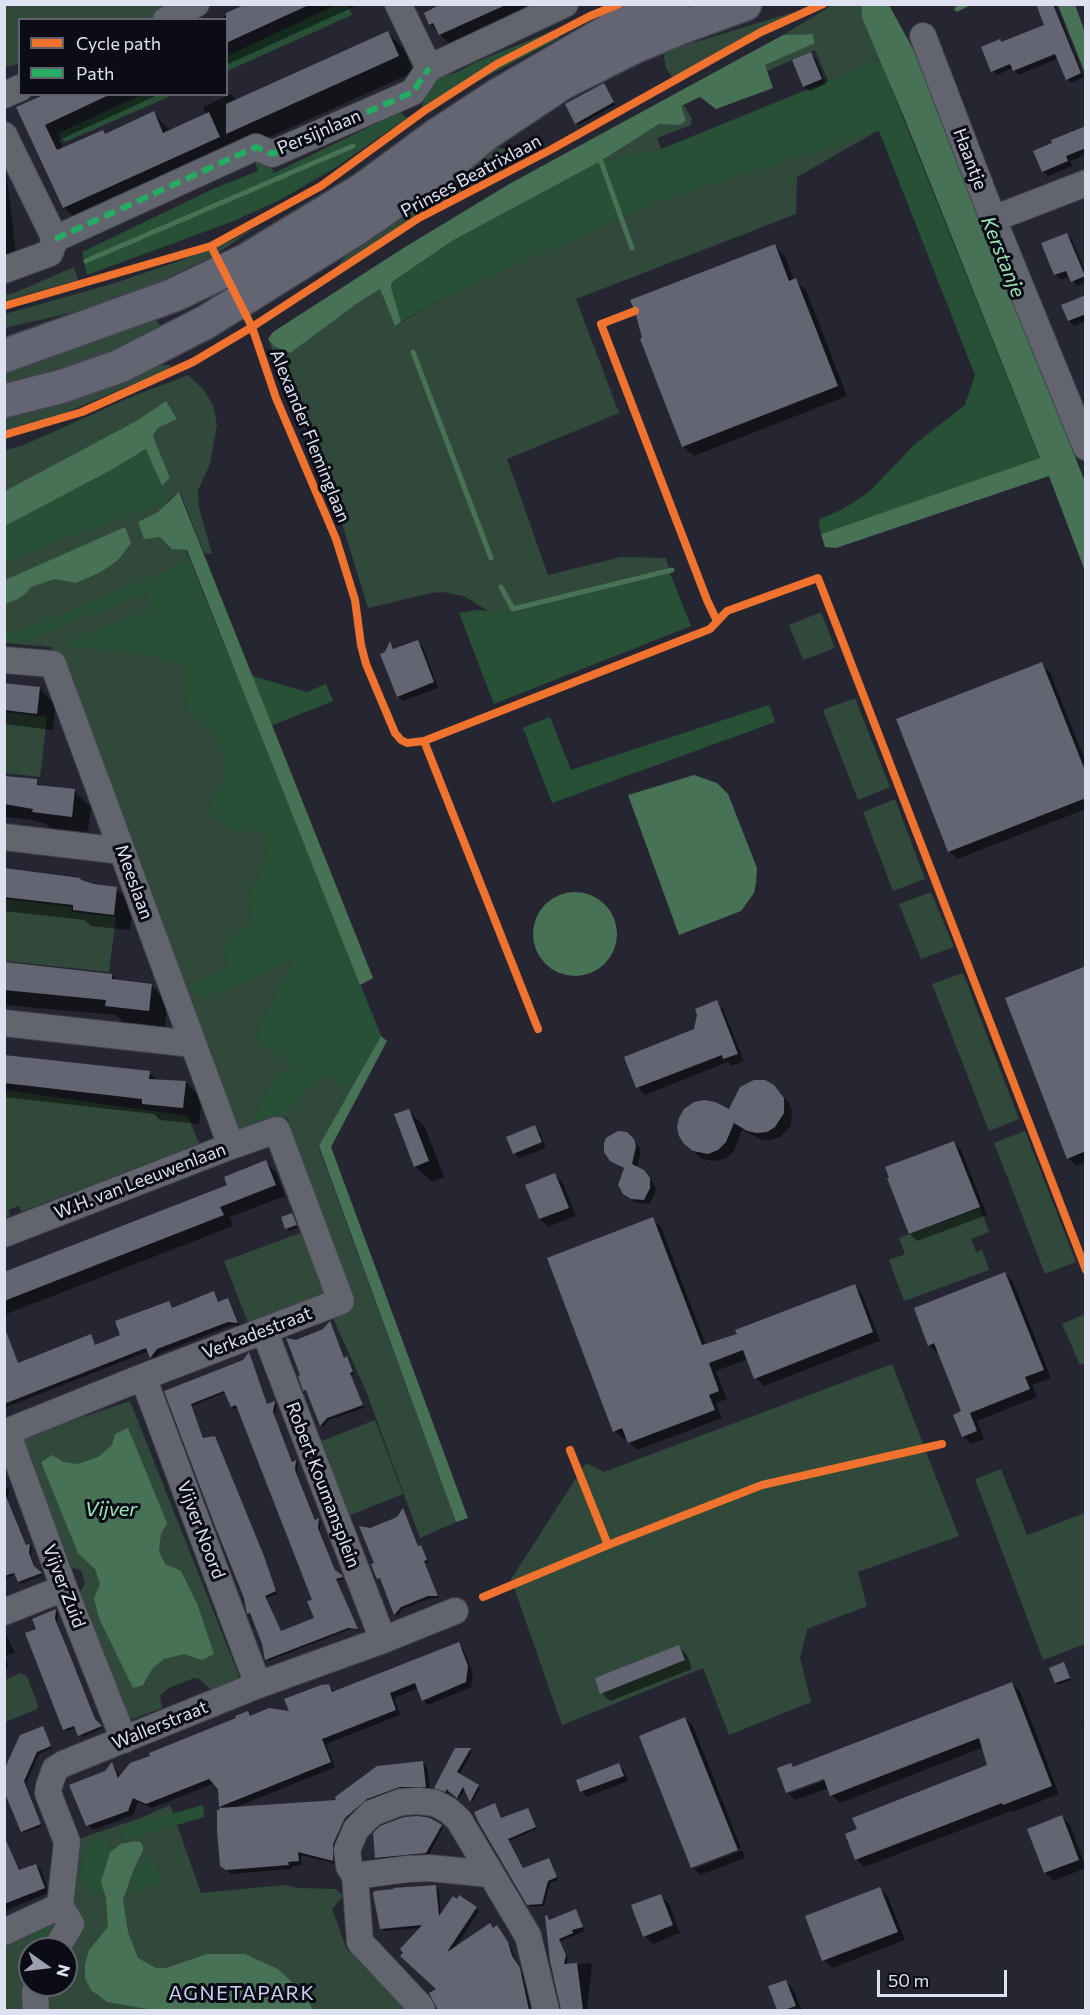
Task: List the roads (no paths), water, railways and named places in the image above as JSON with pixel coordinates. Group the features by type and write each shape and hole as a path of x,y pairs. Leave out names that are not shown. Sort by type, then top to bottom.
{"main road":[{"path":"4,356 174,295 245,261 362,190 437,135 498,95 612,29 672,4"},
{"name":"Prinses Beatrixlaan","path":"4,400 63,386 120,366 206,322 360,226 562,83 636,46 745,4"}],"street":[{"path":"170,18 196,4"},
{"path":"398,4 429,68"},
{"name":"Persijnlaan","path":"4,270 50,253 56,239 256,147 272,154 413,92 429,68 565,4"},
{"name":"Haantje","path":"923,36 993,219 1086,447"},
{"path":"4,95 18,89"},
{"path":"4,135 56,239"},
{"path":"993,219 1086,183"},
{"name":"Meeslaan","path":"4,660 53,664 231,1146"},
{"path":"4,837 122,851"},
{"path":"4,1023 193,1044"},
{"name":"W.H. van Leeuwenlaan","path":"4,1234 277,1130"},
{"name":"Verkadestraat","path":"6,1432 341,1301 277,1130"},
{"name":"Robert Koumansplein","path":"264,1330 383,1640"},
{"name":"Vijver Noord","path":"143,1377 238,1626 258,1685"},
{"name":"Vijver Zuid","path":"6,1432 124,1740"},
{"path":"4,1612 64,1588"},
{"name":"Wallerstraat","path":"60,1906 67,1842 48,1793 55,1769 258,1685 383,1640 455,1611"},
{"path":"422,2010 360,1942 355,1876 349,1866 347,1850 356,1829 372,1813 388,1805 419,1801 435,1803 448,1810 459,1820 489,1874 528,1936 546,2010"},
{"path":"355,1876 430,1868 489,1874"},
{"path":"4,1932 60,1906 70,1924 63,1937"}],"water":[{"path":"861,5 889,5 919,60 945,125 1085,482 1085,571 1049,476 836,548 825,547 821,534 1040,458 862,18"},
{"path":"1058,5 1075,5 1085,32 1085,73"},
{"path":"812,34 815,43 765,65 773,88 716,109 700,97 681,106 686,121 679,125 659,124 599,162 452,241 392,282 391,287 401,322 395,326 380,289 290,353 274,346 268,339 273,332 405,247 511,183 783,35"},
{"path":"166,401 177,419 158,428 153,436 170,478 162,486 146,449 5,526 5,491 136,421"},
{"path":"179,492 373,978 360,985 187,550 172,549 160,537 144,539 138,522 158,512"},
{"path":"125,527 131,543 118,560 101,572 76,583 54,579 31,587 18,599 5,604 5,580"},
{"path":"694,775 717,783 728,794 757,868 756,883 754,893 741,911 679,935 628,795"},
{"path":"575,892 598,899 610,911 617,934 610,957 598,969 575,976 552,969 540,957 533,934 540,911 552,899"},
{"path":"381,1036 387,1041 331,1147 468,1518 456,1522 319,1146"},
{"name":"Vijver","path":"128,1428 167,1523 161,1534 159,1551 165,1564 181,1571 198,1606 214,1654 202,1660 184,1654 164,1659 152,1669 143,1685 133,1688 99,1618 94,1598 100,1584 95,1569 78,1553 41,1462 52,1455 64,1462 78,1464 98,1457 112,1445 115,1434"},
{"path":"140,1842 143,1850 123,1900 128,1932 138,1958 156,1968 166,1968 207,1954 245,1954 278,1969 305,1994 313,2010 153,2010 107,2002 91,1990 85,1978 85,1964 89,1950 108,1927 106,1898 101,1882 110,1852 121,1844"}],"waterway":[{"path":"957,9 967,4"},
{"path":"86,261 353,146"},
{"path":"599,156 632,248"},
{"path":"413,352 491,558"},
{"path":"501,587 513,609 672,570"}],"district":[{"name":"AGNETAPARK","path":"242,1993"}],"water label":[{"name":"Kerstanje","path":"1003,257"}]}
